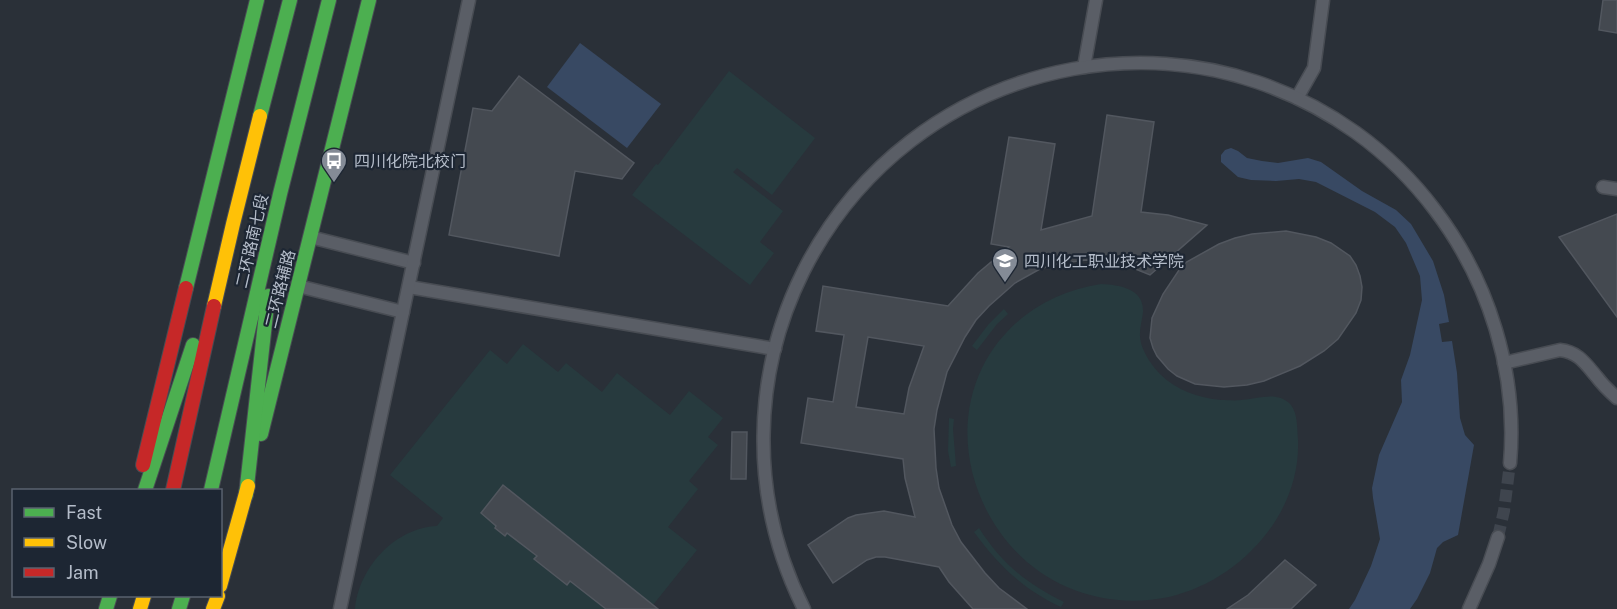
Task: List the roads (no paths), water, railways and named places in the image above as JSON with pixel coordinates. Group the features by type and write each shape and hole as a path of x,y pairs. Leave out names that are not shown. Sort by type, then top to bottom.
{"main road":[{"path":"137,489 257,0"},
{"name":"二环路南七段","path":"173,489 233,224 290,0"},
{"name":"二环路南七段","path":"211,489 280,194 329,0"},
{"name":"二环路辅路","path":"222,579 246,495 369,0"},
{"path":"246,495 280,194"},
{"path":"145,489 233,224"}],"street":[{"path":"340,609 469,0"},
{"path":"1084,67 1096,0"},
{"path":"1298,98 1314,68 1323,0"},
{"path":"804,609 778,542 764,461 764,415 768,378 782,324 791,298 815,248 865,182 885,162 928,128 976,100 1002,89 1028,80 1084,67 1137,63 1192,67 1246,78 1298,98 1338,120 1368,141 1402,171 1427,199 1454,236 1472,268 1493,319 1510,400 1510,463"},
{"path":"1603,187 1617,189"},
{"path":"310,237 414,263"},
{"path":"298,286 403,312"},
{"path":"409,287 775,349"},
{"path":"1504,363 1560,350 1569,351 1583,360 1617,398"},
{"path":"1469,609 1498,537"}],"water":[{"path":"580,43 661,104 627,148 547,87"},
{"path":"1231,148 1247,158 1262,161 1278,163 1308,158 1321,162 1362,191 1396,210 1411,224 1433,261 1444,295 1449,322 1439,324 1442,342 1452,341 1460,418 1465,435 1474,445 1458,535 1443,542 1437,548 1430,573 1410,609 1349,609 1371,566 1380,539 1372,488 1379,455 1402,402 1401,380 1410,355 1422,300 1420,276 1406,243 1395,227 1375,212 1316,182 1299,179 1251,180 1238,177 1221,162 1221,155 1225,150"}],"tunnel":[{"path":"1498,537 1510,463"}],"place":[{"name":"四川化院北校门","path":"334,184"},
{"name":"四川化工职业技术学院","path":"1005,284"}]}
